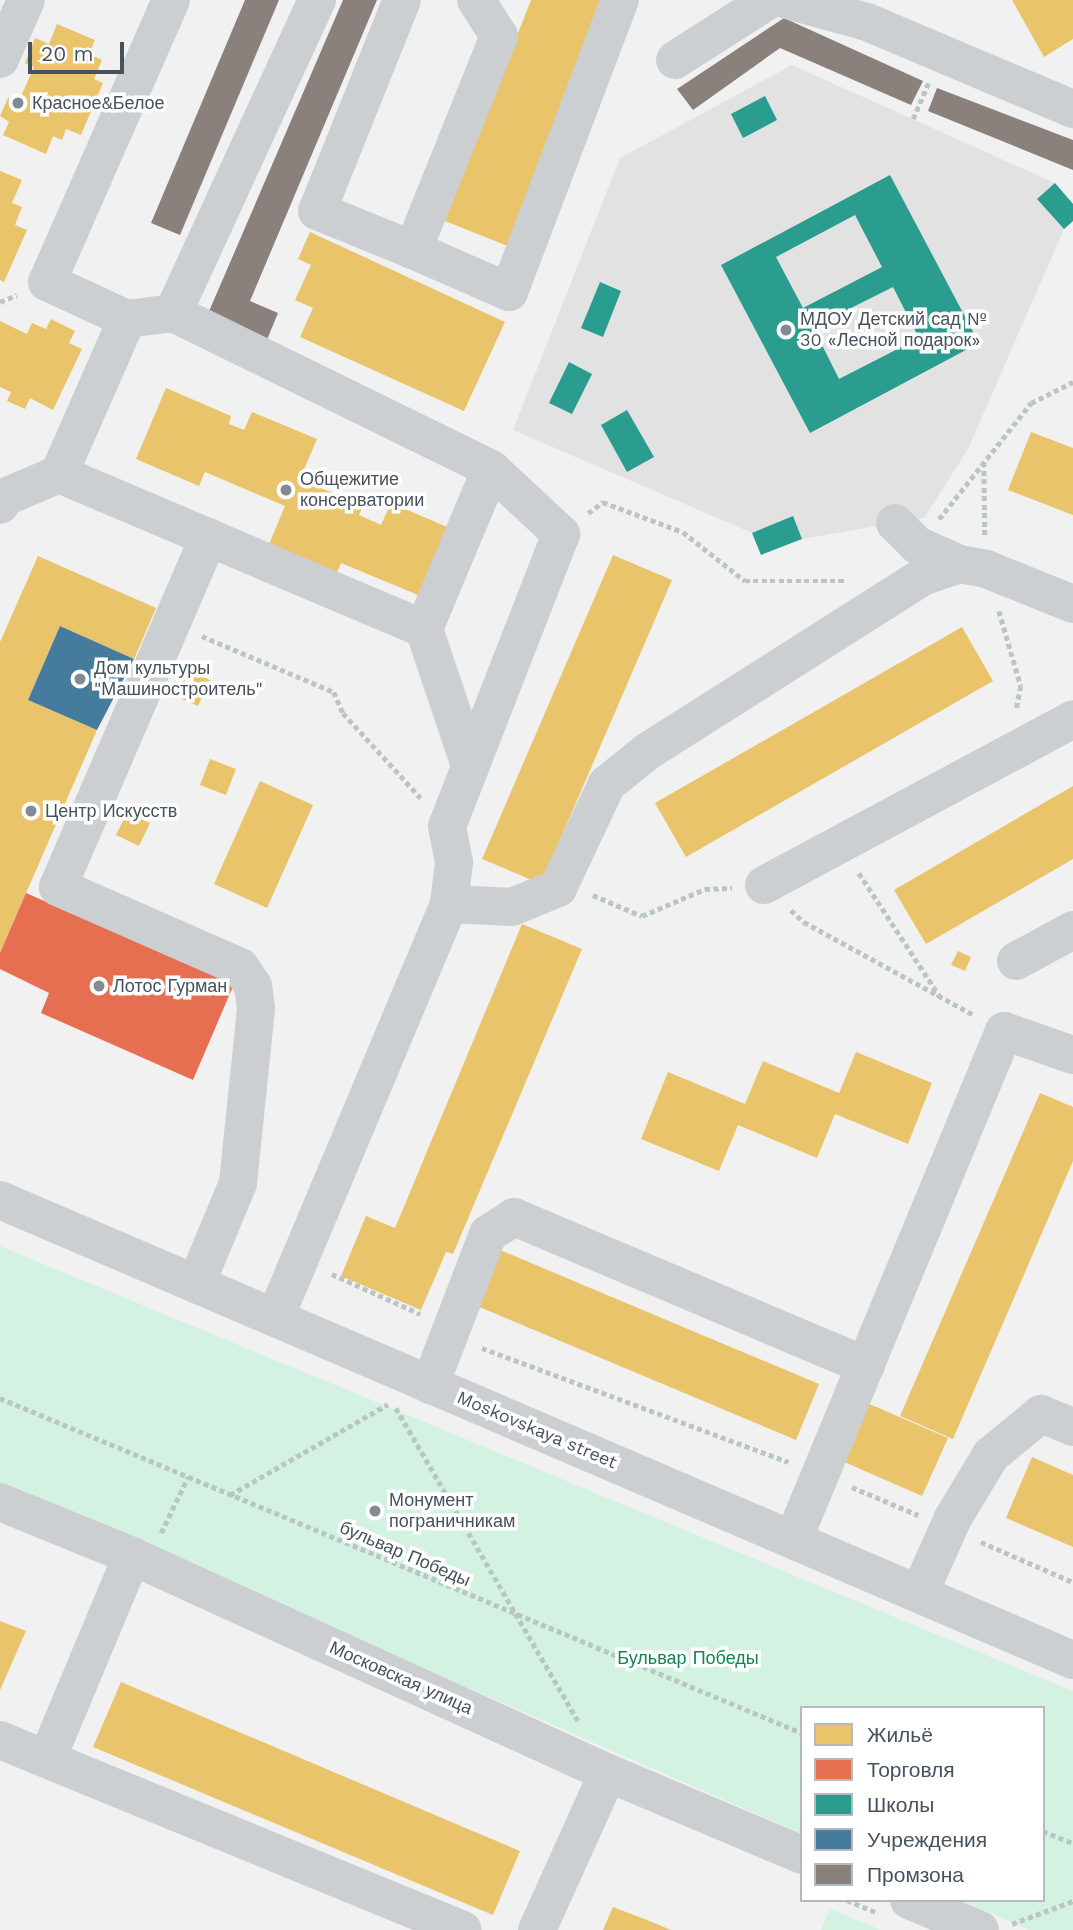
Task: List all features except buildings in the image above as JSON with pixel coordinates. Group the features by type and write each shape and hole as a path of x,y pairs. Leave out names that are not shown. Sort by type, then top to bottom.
{"street":[{"path":"0,59 26,0"},
{"path":"171,0 47,282 127,319 173,313 491,469 561,534 447,826 454,862 449,904 275,1318"},
{"path":"173,313 317,0"},
{"path":"402,0 317,211 509,292 621,0"},
{"path":"413,250 499,36 475,0"},
{"path":"676,60 769,0"},
{"path":"787,0 873,11 1073,109"},
{"path":"1,500 59,474 127,319"},
{"path":"470,766 424,629 491,469"},
{"path":"59,474 424,629"},
{"path":"906,534 972,567 1073,604"},
{"path":"196,1284 238,1182 256,1009 253,986 240,967 58,887 174,624 209,537"},
{"path":"449,904 512,907 558,888 607,784 648,751 922,578 972,567"},
{"path":"764,886 1073,719"},
{"path":"1016,961 1073,930"},
{"path":"793,1540 1004,1031 1073,1055"},
{"name":"Moskovskaya street","path":"0,1200 1073,1660"},
{"path":"430,1385 488,1234 514,1217 866,1366"},
{"path":"919,1594 949,1528 991,1455 1041,1414 1073,1427"},
{"name":"Московская улица","path":"0,1502 143,1551 608,1773 800,1854"},
{"path":"47,1759 143,1551"},
{"path":"0,1740 463,1930"},
{"path":"537,1930 608,1773"},
{"path":"915,1902 995,1928"}],"path":[{"path":"906,534 984,462 1031,403 1073,382"},
{"path":"984,462 972,567 1021,686 1015,716"},
{"path":"561,534 603,502 683,532 745,581 852,581"},
{"path":"174,624 334,692 343,713 447,826"},
{"path":"863,832 850,851 861,878 940,997"},
{"path":"558,888 604,898 642,916 705,890 764,886 804,922 1004,1031"},
{"path":"298,1258 427,1317 450,1336 821,1474 1073,1582"},
{"name":"бульвар Победы","path":"0,1398 518,1617 800,1731"},
{"path":"230,1495 392,1401 580,1725"},
{"path":"143,1551 188,1477"},
{"path":"1045,1832 1073,1843"},
{"path":"995,1928 1073,1900"}],"shaded area":[{"name":"МДОУ Детский сад № 30 «Лесной подарок»","path":"792,65 1055,183 1073,204 1073,221 1064,229 968,449 924,518 802,539 793,517 752,533 513,430 620,158"}],"green space":[{"name":"Бульвар Победы","path":"0,1246 1073,1691 1073,1930 1030,1930 964,1902 1045,1902 1045,1706 800,1706 800,1833 0,1483"},
{"path":"830,1909 881,1930 821,1930"}],"place":[{"name":"Красное&Белое","path":"18,103"},
{"name":"МДОУ Детский сад № 30 «Лесной подарок»","path":"786,330"},
{"name":"Общежитие консерватории","path":"286,490"},
{"name":"Дом культуры \"Машиностроитель\"","path":"80,679"},
{"name":"Центр Искусств","path":"31,811"},
{"name":"Лотос Гурман","path":"99,986"},
{"name":"Монумент пограничникам","path":"375,1511"}]}
